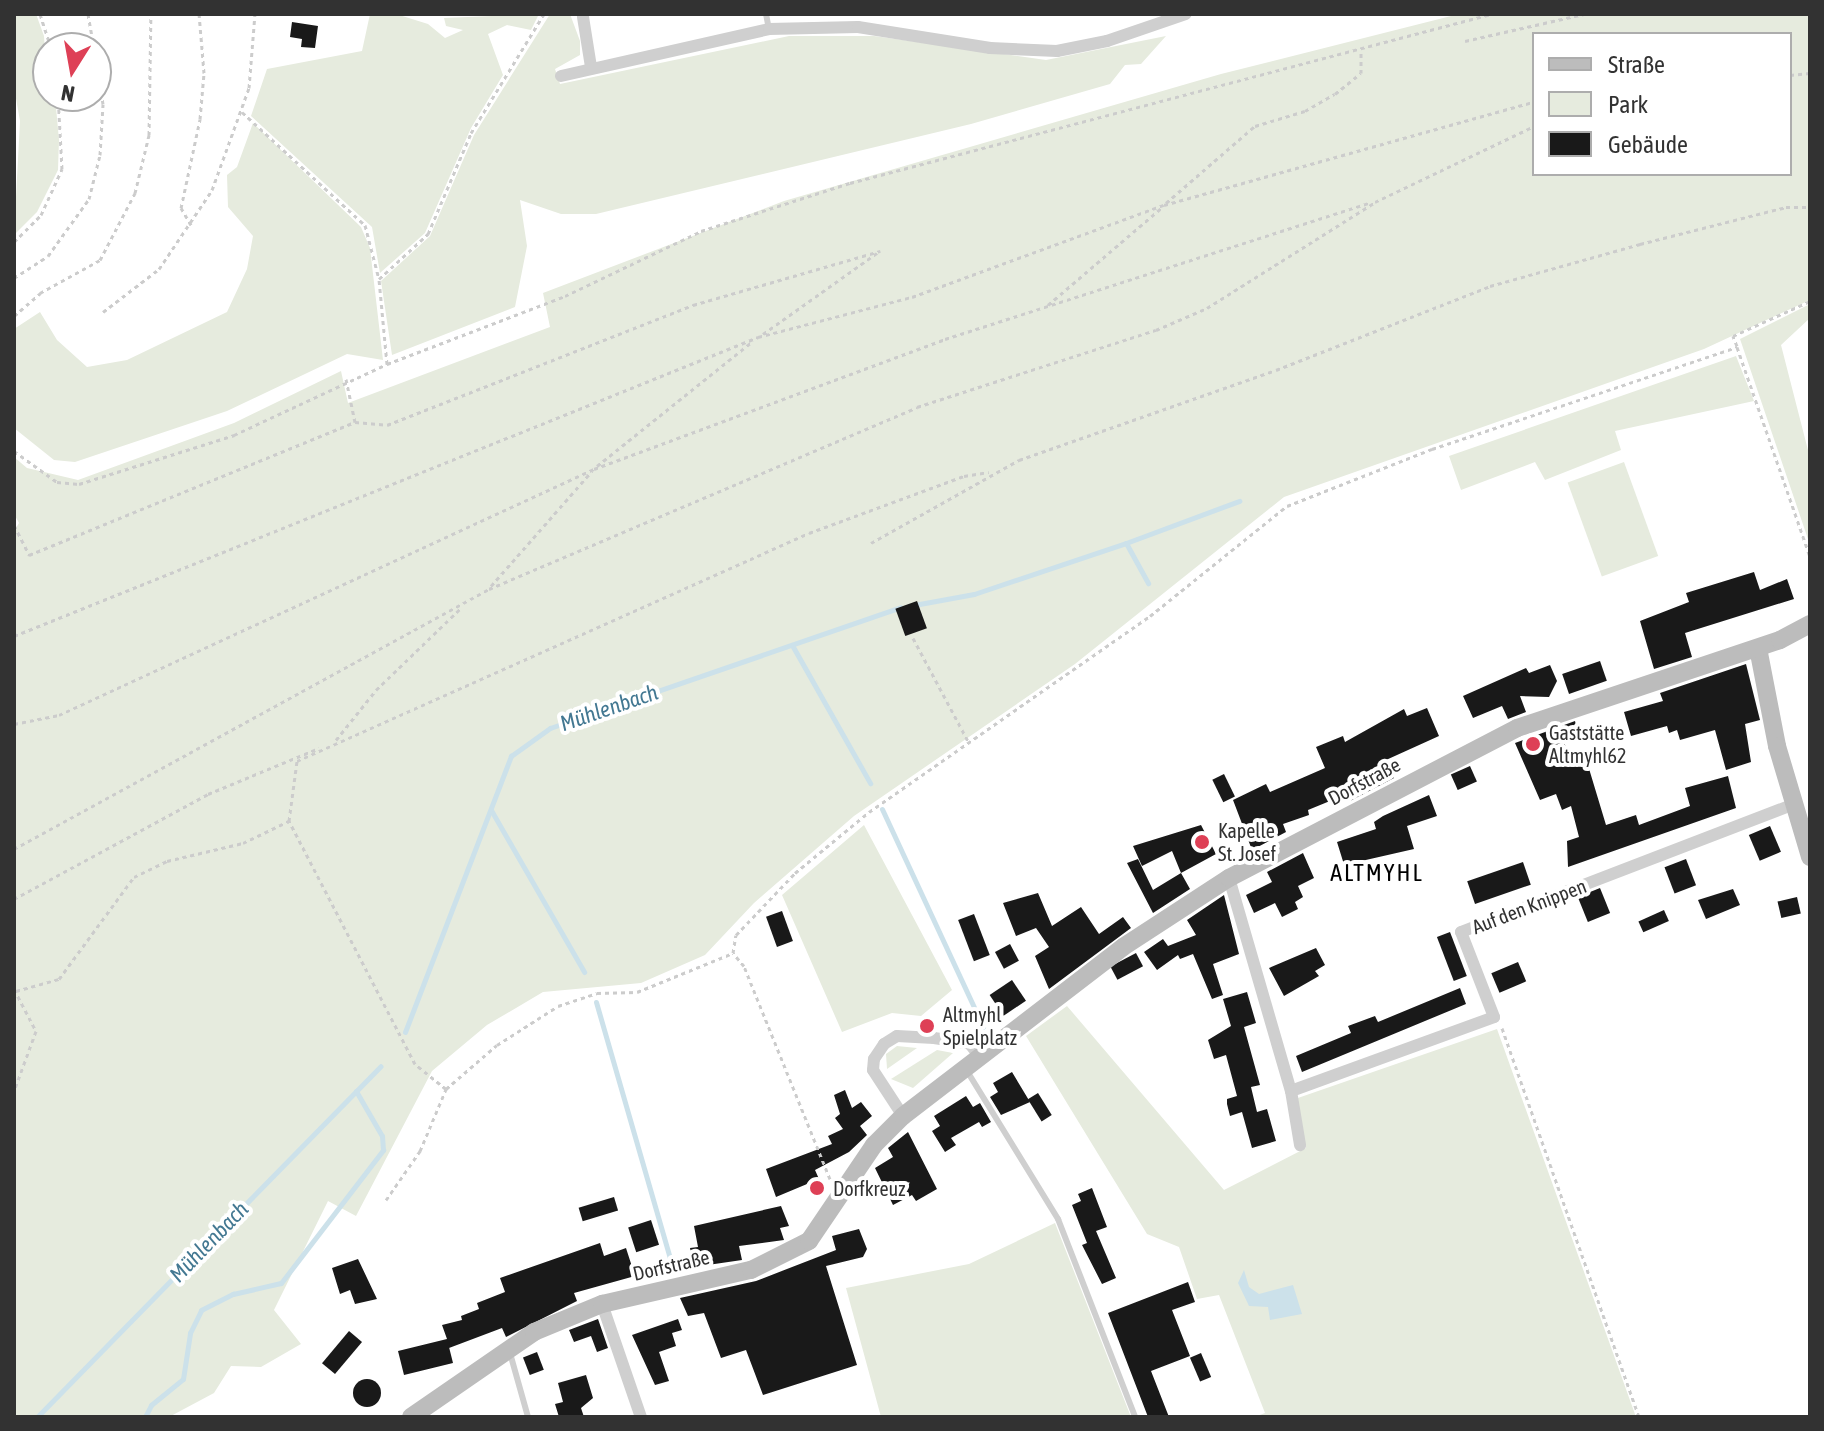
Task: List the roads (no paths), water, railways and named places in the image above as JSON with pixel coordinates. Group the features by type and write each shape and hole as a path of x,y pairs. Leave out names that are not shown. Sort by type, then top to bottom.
{"main road":[{"name":"Dorfstraße","path":"411,1417 534,1332 602,1304 751,1270 787,1255 809,1241 841,1191 903,1116 1123,947 1229,878 1517,728 1758,648 1810,624"},
{"path":"1758,648 1810,857"}],"street":[{"path":"561,76 769,29 858,27 990,48 1057,51 1107,41 1186,14"},
{"path":"589,15 591,67"},
{"name":"Auf den Knippen","path":"1291,1091 1494,1017 1461,932 1795,804"},
{"path":"1229,878 1291,1091 1300,1145"},
{"path":"903,1116 873,1070 874,1059 884,1044 897,1036 970,1044 973,1063"},
{"path":"602,1304 641,1417"}],"lane":[{"path":"766,14 769,29"},
{"path":"973,1063 1058,1219 1135,1417"},
{"path":"509,1350 528,1417"}],"water":[{"path":"1244,1270 1249,1287 1259,1294 1293,1285 1302,1314 1270,1320 1268,1307 1249,1306 1238,1283"}],"waterway":[{"path":"1126,543 1239,501"},
{"path":"914,605 974,594 1126,543 1148,583"},
{"name":"Mühlenbach","path":"405,1032 511,756 550,728 901,607"},
{"path":"792,645 870,783"},
{"path":"882,809 983,1027"},
{"path":"491,810 584,972"},
{"path":"596,1002 670,1259"},
{"name":"Mühlenbach","path":"37,1417 381,1066"},
{"path":"145,1417 151,1405 183,1379 190,1333 201,1310 233,1294 281,1283 383,1150 382,1136 356,1091"}],"place":[{"name":"Gaststätte Altmyhl62","path":"1533,744"},
{"name":"Kapelle St. Josef","path":"1202,842"},
{"name":"Altmyhl Spielplatz","path":"927,1026"},
{"name":"Dorfkreuz","path":"817,1188"}],"district":[{"name":"ALTMYHL","path":"1377,873"}]}
